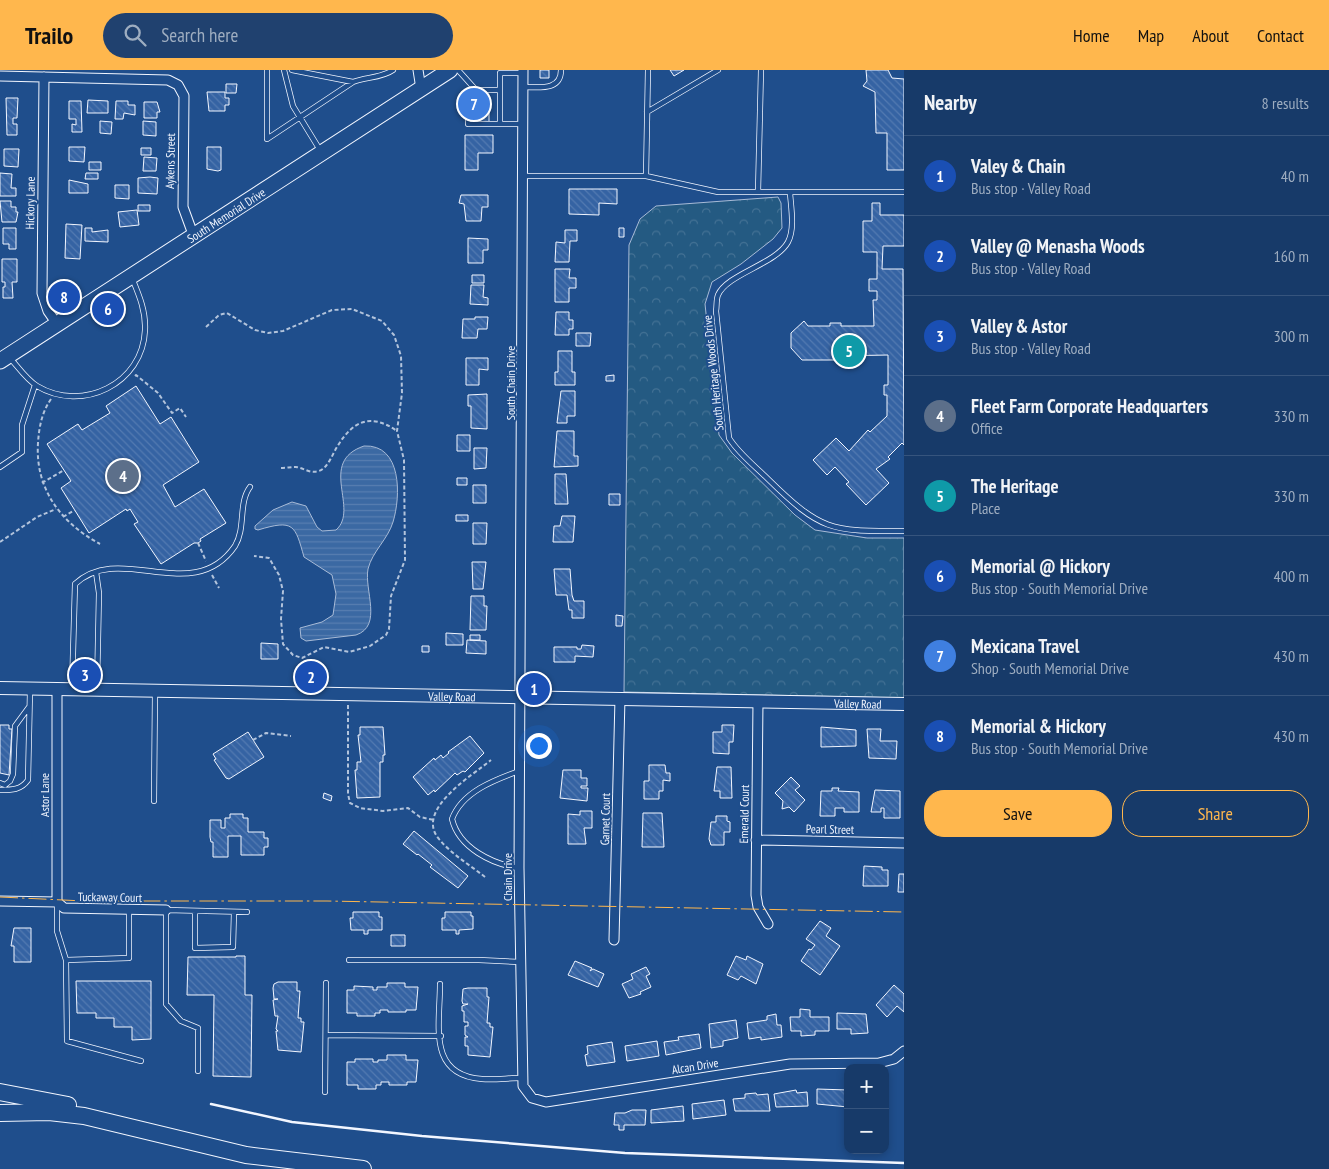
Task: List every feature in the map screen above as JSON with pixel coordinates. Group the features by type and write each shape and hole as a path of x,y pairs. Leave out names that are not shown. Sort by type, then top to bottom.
{"highway":[{"path":"0,1092 88,1109 112,1121"},
{"path":"0,1113 65,1113 112,1121 194,1144 246,1155 363,1169"}],"main road":[{"name":"South Memorial Drive","path":"4,358 450,70"}],"street":[{"path":"418,70 421,89"},
{"name":"South Chain Drive","path":"520,697 523,71"},
{"path":"0,76 44,77"},
{"name":"Aykens Street","path":"44,77 168,80 178,85 184,96 182,207 194,236"},
{"name":"Hickory Lane","path":"44,77 42,293 48,311 57,324"},
{"name":"Valley Road","path":"0,688 904,704"},
{"name":"Astor Lane","path":"57,689 57,902"},
{"name":"Chain Drive","path":"520,697 521,1078"},
{"name":"Garnet Court","path":"614,940 620,698"},
{"name":"Emerald Court","path":"758,701 756,895 758,907 768,924"},
{"name":"Pearl Street","path":"756,840 904,843"},
{"name":"Tuckaway Court","path":"0,901 57,902 64,908 166,910"},
{"name":"Alcan Drive","path":"521,1078 526,1093 539,1101 546,1102 790,1064 879,1063 894,1059 904,1051"}],"lane":[{"path":"267,70 267,139 353,82 366,76 386,74 392,70"},
{"path":"284,70 293,106 322,154"},
{"path":"292,70 353,82"},
{"path":"458,70 476,90"},
{"path":"522,87 556,84 561,78 561,70"},
{"path":"646,176 648,70"},
{"path":"647,112 718,70"},
{"path":"758,192 761,70"},
{"path":"500,124 500,72 523,71"},
{"path":"500,90 476,90 468,95 468,124 522,124"},
{"path":"522,176 646,176 718,192 904,192"},
{"name":"South Heritage Woods Drive","path":"790,193 791,233 788,243 770,258 728,284 718,296 716,311 729,438 739,451 772,483 812,518 829,526 848,530 904,531"},
{"path":"4,358 36,385 53,393 74,397 92,395 123,379 135,364 145,332 142,303 131,277"},
{"path":"0,466 22,452 22,425 36,385"},
{"path":"72,689 75,584 82,577 116,568 175,575 190,574 209,568 235,545 244,517 244,495 250,487"},
{"path":"96,572 99,593 97,689"},
{"path":"0,790 15,790 24,786 28,780 30,688"},
{"path":"154,801 155,690"},
{"path":"2,784 10,781 13,774 15,726 30,706"},
{"path":"519,868 504,866 474,849 459,838 452,819 456,807 467,798 490,783 520,770"},
{"path":"57,902 56,931 66,960 67,1041 141,1061"},
{"path":"66,960 130,958 129,910"},
{"path":"198,1071 198,1028 181,1021 166,1004 166,910 247,912"},
{"path":"195,911 194,947 233,947 234,912"},
{"path":"349,960 479,960 520,962"},
{"path":"325,1092 326,983"},
{"path":"440,984 440,1053 447,1066 462,1075 482,1079 521,1078"},
{"path":"326,1035 440,1036"}],"path":[{"path":"206,327 222,313 231,314 255,330 268,333 283,331 322,313 340,309 352,309 374,316 382,321 394,335 401,356 402,393 397,431 404,460 405,560 393,588 389,629 382,639 370,646 349,652 324,647 302,658 293,656 283,644 283,590 279,575 269,558 254,556"},
{"path":"131,380 136,374 158,393 172,413 180,408 186,417"},
{"path":"57,400 50,399 42,415 39,428 38,469 42,482 63,517 82,535 100,544"},
{"path":"280,468 298,468 312,472 321,470 328,464 342,439 363,421 378,420 397,431"},
{"path":"42,482 64,470"},
{"path":"0,542 37,517 57,509"},
{"path":"63,517 75,510"},
{"path":"198,543 219,588"},
{"path":"348,693 348,794 350,803 360,808 383,811 408,808 420,817 434,820"},
{"path":"253,740 266,732 291,736"},
{"path":"485,876 440,841 434,820 437,809 443,799 491,760"}],"green space":[{"path":"778,197 781,203 782,228 773,239 741,264 712,282 705,304 719,435 732,453 795,515 815,530 867,538 904,538 904,698 624,692 629,245 640,219 656,206"}],"shaded area":[{"path":"364,446 376,448 386,453 392,462 396,474 397,486 396,511 391,528 373,557 368,569 367,577 371,606 369,624 356,635 306,641 301,638 300,628 322,622 333,615 336,594 332,575 304,557 295,531 291,527 279,525 258,530 255,529 255,526 273,510 292,502 306,506 317,527 322,531 336,530 342,521 344,510 341,486 343,463 350,453"}],"building":[{"path":"540,70 549,70 549,78 540,78"},
{"path":"670,70 684,70 674,76"},
{"path":"866,70 888,70 892,78 904,79 904,170 887,170 887,133 876,133 875,92 863,86 867,81"},
{"path":"226,84 237,84 236,93 226,93"},
{"path":"207,92 225,92 225,98 229,98 229,105 225,105 225,111 209,111"},
{"path":"470,97 489,97 489,122 469,122"},
{"path":"6,98 18,98 17,118 13,118 13,124 17,124 17,135 7,135"},
{"path":"88,100 108,101 108,113 87,113"},
{"path":"69,101 81,101 82,132 72,132 72,124 76,125 76,119 69,119"},
{"path":"116,101 128,101 128,105 135,105 135,115 124,113 123,119 115,119"},
{"path":"144,102 157,102 160,112 157,112 157,118 144,118"},
{"path":"100,121 112,122 111,134 100,133"},
{"path":"143,121 156,122 156,136 143,135"},
{"path":"465,135 493,135 493,153 478,153 478,170 465,170"},
{"path":"69,147 85,147 84,162 69,161"},
{"path":"207,147 221,147 221,170 207,169"},
{"path":"141,148 151,148 151,155 141,155"},
{"path":"4,149 19,149 18,167 4,166"},
{"path":"144,157 157,158 156,171 143,171"},
{"path":"89,162 101,162 101,170 89,170"},
{"path":"0,173 12,174 11,188 16,188 16,196 0,196"},
{"path":"86,173 98,173 98,179 85,179"},
{"path":"138,178 158,178 157,194 138,193"},
{"path":"69,180 88,184 88,193 69,193"},
{"path":"115,185 129,185 129,199 115,198"},
{"path":"569,189 617,189 617,204 599,203 599,215 569,214"},
{"path":"461,195 488,195 488,207 482,207 481,221 466,221 464,204 459,203"},
{"path":"0,201 11,201 11,207 16,207 16,212 18,212 16,222 2,222"},
{"path":"872,203 880,203 880,215 904,215 904,246 883,246 882,269 903,269 904,445 902,443 888,457 890,459 876,469 889,483 866,505 846,484 849,482 835,467 827,475 813,460 836,438 849,451 868,430 870,432 887,416 887,395 884,395 884,385 888,385 888,355 835,356 835,360 802,360 791,348 791,333 804,321 808,326 830,326 830,323 841,323 841,326 874,326 873,300 877,300 877,291 869,291 869,279 877,279 877,252 863,252 863,221 872,221"},
{"path":"138,205 150,205 150,211 138,211"},
{"path":"137,210 139,225 120,227 118,212"},
{"path":"66,224 82,225 80,259 65,258"},
{"path":"3,228 16,228 16,249 9,249 9,244 3,244"},
{"path":"85,228 92,228 92,232 108,230 108,242 85,241"},
{"path":"619,228 624,228 624,237 619,237"},
{"path":"565,230 577,230 577,241 570,241 569,262 555,262 556,242 565,243"},
{"path":"468,238 488,239 488,250 483,250 483,263 468,263"},
{"path":"2,259 17,259 17,282 12,282 13,298 3,298 5,282 2,282"},
{"path":"555,269 570,269 569,278 576,278 576,288 569,288 569,302 555,302"},
{"path":"472,275 484,275 484,283 472,283"},
{"path":"471,285 484,285 483,297 488,298 488,305 470,304"},
{"path":"556,312 569,312 569,320 573,320 573,329 569,329 569,335 555,335"},
{"path":"475,317 488,317 487,329 478,329 477,338 462,338 463,319 475,319"},
{"path":"576,333 591,333 590,346 576,346"},
{"path":"558,351 572,351 572,372 575,372 575,385 555,385 555,372 558,372"},
{"path":"466,358 488,358 488,370 479,369 479,385 466,385"},
{"path":"614,375 614,381 606,381 606,376"},
{"path":"136,386 160,424 171,417 199,462 163,485 175,507 204,489 226,523 200,539 201,541 198,543 194,543 161,564 134,524 138,522 130,509 127,511 126,509 89,533 61,488 71,481 47,444 78,424 82,430 110,413 106,406"},
{"path":"561,391 575,391 575,416 567,416 567,423 557,423"},
{"path":"487,394 487,429 471,428 471,406 468,406 468,395"},
{"path":"557,431 574,431 574,456 578,456 578,466 554,467"},
{"path":"457,435 470,435 470,451 457,451"},
{"path":"474,448 487,448 486,468 474,469"},
{"path":"555,474 566,474 568,504 555,504"},
{"path":"457,478 467,478 467,485 457,485"},
{"path":"473,485 486,485 486,503 473,503"},
{"path":"609,494 620,494 620,505 609,505"},
{"path":"456,515 468,515 468,521 456,521"},
{"path":"562,516 575,516 573,542 553,542 554,526 560,526"},
{"path":"473,523 487,523 486,544 473,544"},
{"path":"472,562 486,562 483,589 473,589"},
{"path":"554,569 570,569 572,595 574,601 584,601 584,618 572,618 572,610 569,610 567,595 556,595"},
{"path":"471,596 484,596 484,606 487,606 486,630 470,630"},
{"path":"616,615 623,616 622,626 616,626"},
{"path":"446,633 463,634 463,645 446,645"},
{"path":"470,635 480,635 480,640 470,640"},
{"path":"467,640 486,641 486,654 466,653"},
{"path":"261,643 278,644 278,659 261,659"},
{"path":"582,645 594,646 593,657 575,656 575,662 554,662 554,647 577,647 577,649 581,649"},
{"path":"422,646 429,646 429,652 422,652"},
{"path":"0,725 9,725 9,729 12,729 9,775 0,773"},
{"path":"722,725 734,725 733,742 729,742 729,754 713,753 713,732 722,732"},
{"path":"360,727 383,727 385,755 383,755 383,762 380,762 380,797 357,798 355,770 357,770 357,762 361,762 358,735 360,735"},
{"path":"821,727 856,730 856,746 821,747"},
{"path":"867,729 881,729 880,741 897,741 896,759 869,758"},
{"path":"248,732 264,757 229,779 226,778 214,760 216,759 213,754"},
{"path":"470,736 484,753 465,772 463,771 457,775 455,773 435,792 434,790 428,795 413,777 434,758 435,760 441,755 443,758"},
{"path":"649,765 665,765 666,773 670,773 670,781 663,780 663,791 659,791 659,799 644,799 644,781 649,781"},
{"path":"717,767 731,767 732,798 720,798 720,791 714,791"},
{"path":"563,770 581,770 581,778 587,778 587,786 581,786 581,788 588,788 587,801 560,798"},
{"path":"791,777 800,786 795,790 805,800 794,812 789,807 782,809 783,801 775,793"},
{"path":"832,788 839,788 838,791 859,792 859,812 844,812 844,808 835,808 835,816 820,816 821,791 832,791"},
{"path":"875,790 900,791 900,818 884,818 884,808 881,808 881,812 871,812"},
{"path":"324,793 332,796 331,801 323,798"},
{"path":"580,811 592,811 592,828 584,828 586,844 568,844 568,814 580,815"},
{"path":"643,813 662,813 664,847 642,847"},
{"path":"230,814 243,814 243,818 248,818 248,832 264,832 264,838 268,838 268,847 264,847 264,855 241,855 241,836 228,836 228,857 213,857 210,820 221,820 221,828 225,828 225,818 230,818"},
{"path":"716,816 727,816 727,821 730,822 730,832 724,832 724,845 711,845 709,839 711,822 716,822"},
{"path":"414,831 468,876 458,888 430,867 432,865 403,844"},
{"path":"864,866 882,867 882,870 888,870 888,886 863,886"},
{"path":"899,874 904,874 904,892 898,892"},
{"path":"353,912 379,912 379,917 382,917 382,930 368,930 368,934 364,934 364,930 351,930 350,918 353,918"},
{"path":"445,912 471,912 471,916 473,916 473,929 459,930 459,934 456,934 456,930 442,930 442,918 445,918"},
{"path":"820,921 831,928 826,936 840,946 820,975 801,961 809,949 811,950 815,945 806,939"},
{"path":"14,928 31,928 31,962 14,962 14,946 11,946"},
{"path":"391,935 405,935 405,946 391,946"},
{"path":"245,956 245,995 252,995 251,1077 213,1076 214,995 187,995 188,957"},
{"path":"736,956 746,960 747,956 763,964 756,984 741,976 738,980 727,975"},
{"path":"575,961 592,968 590,971 593,969 604,974 598,987 568,975"},
{"path":"646,967 650,974 646,976 651,987 640,992 641,994 629,998 622,984 633,979 631,974"},
{"path":"76,981 151,981 151,1039 132,1040 132,1027 114,1027 114,1018 96,1018 96,1013 77,1013"},
{"path":"278,982 297,982 297,991 300,991 298,1018 301,1018 301,1022 304,1022 301,1052 278,1050 276,1031 278,1031 276,1029 278,1016 275,1016 273,1000 278,999 274,999 273,988 274,984"},
{"path":"387,983 405,983 405,987 418,987 416,1010 388,1012 388,1010 380,1010 380,1013 375,1013 375,1016 357,1016 357,1013 347,1013 347,990 354,990 354,986 373,987 373,990 377,990 377,987 387,987"},
{"path":"894,985 904,994 904,1012 897,1006 887,1017 876,1005"},
{"path":"487,988 487,997 489,997 487,1023 490,1023 490,1027 493,1027 490,1057 468,1055 468,1046 465,1046 465,1037 468,1037 465,1035 465,1026 468,1026 468,1022 464,1022 462,1006 468,1004 463,1004 462,1001 463,989"},
{"path":"800,1009 810,1010 810,1017 829,1017 829,1031 815,1031 815,1035 801,1036 801,1031 791,1031 790,1017 800,1017"},
{"path":"837,1013 866,1014 868,1033 851,1034 851,1029 837,1029"},
{"path":"776,1014 777,1025 781,1025 782,1037 761,1040 761,1037 749,1039 747,1023 767,1020 767,1016"},
{"path":"736,1020 738,1038 723,1041 723,1046 711,1048 709,1024"},
{"path":"699,1034 701,1048 666,1055 664,1042 679,1040 678,1037"},
{"path":"657,1041 659,1056 627,1061 625,1046"},
{"path":"612,1042 615,1062 587,1066 585,1055 588,1054 587,1046"},
{"path":"387,1055 406,1055 406,1060 418,1060 416,1082 407,1082 407,1085 389,1085 389,1082 381,1082 381,1085 376,1085 376,1089 358,1089 358,1085 347,1085 347,1062 355,1062 355,1059 373,1059 373,1062 378,1062 378,1060 387,1060"},
{"path":"817,1089 844,1090 844,1107 817,1104"},
{"path":"796,1090 797,1093 807,1092 808,1106 776,1107 774,1094"},
{"path":"756,1093 757,1095 768,1094 770,1111 735,1111 733,1099 745,1098 745,1094"},
{"path":"724,1100 726,1115 693,1119 692,1104"},
{"path":"683,1106 684,1121 651,1123 651,1110"},
{"path":"632,1110 646,1110 645,1125 624,1125 624,1130 619,1130 619,1125 614,1125 615,1113 625,1113"}],"wall":[{"path":"211,1104 292,1122 422,1136 625,1153 904,1163"}],"power":[{"path":"0,897 84,901 327,901 904,912"}],"place":[{"name":"Mexicana Travel","path":"474,104"},
{"name":"Memorial & Hickory","path":"64,297"},
{"name":"Memorial @ Hickory","path":"108,309"},
{"name":"The Heritage","path":"849,351"},
{"name":"Fleet Farm Corporate Headquarters","path":"123,476"},
{"name":"Valley & Astor","path":"85,675"},
{"name":"Valley @ Menasha Woods","path":"311,677"},
{"name":"Valey & Chain","path":"534,689"}]}
